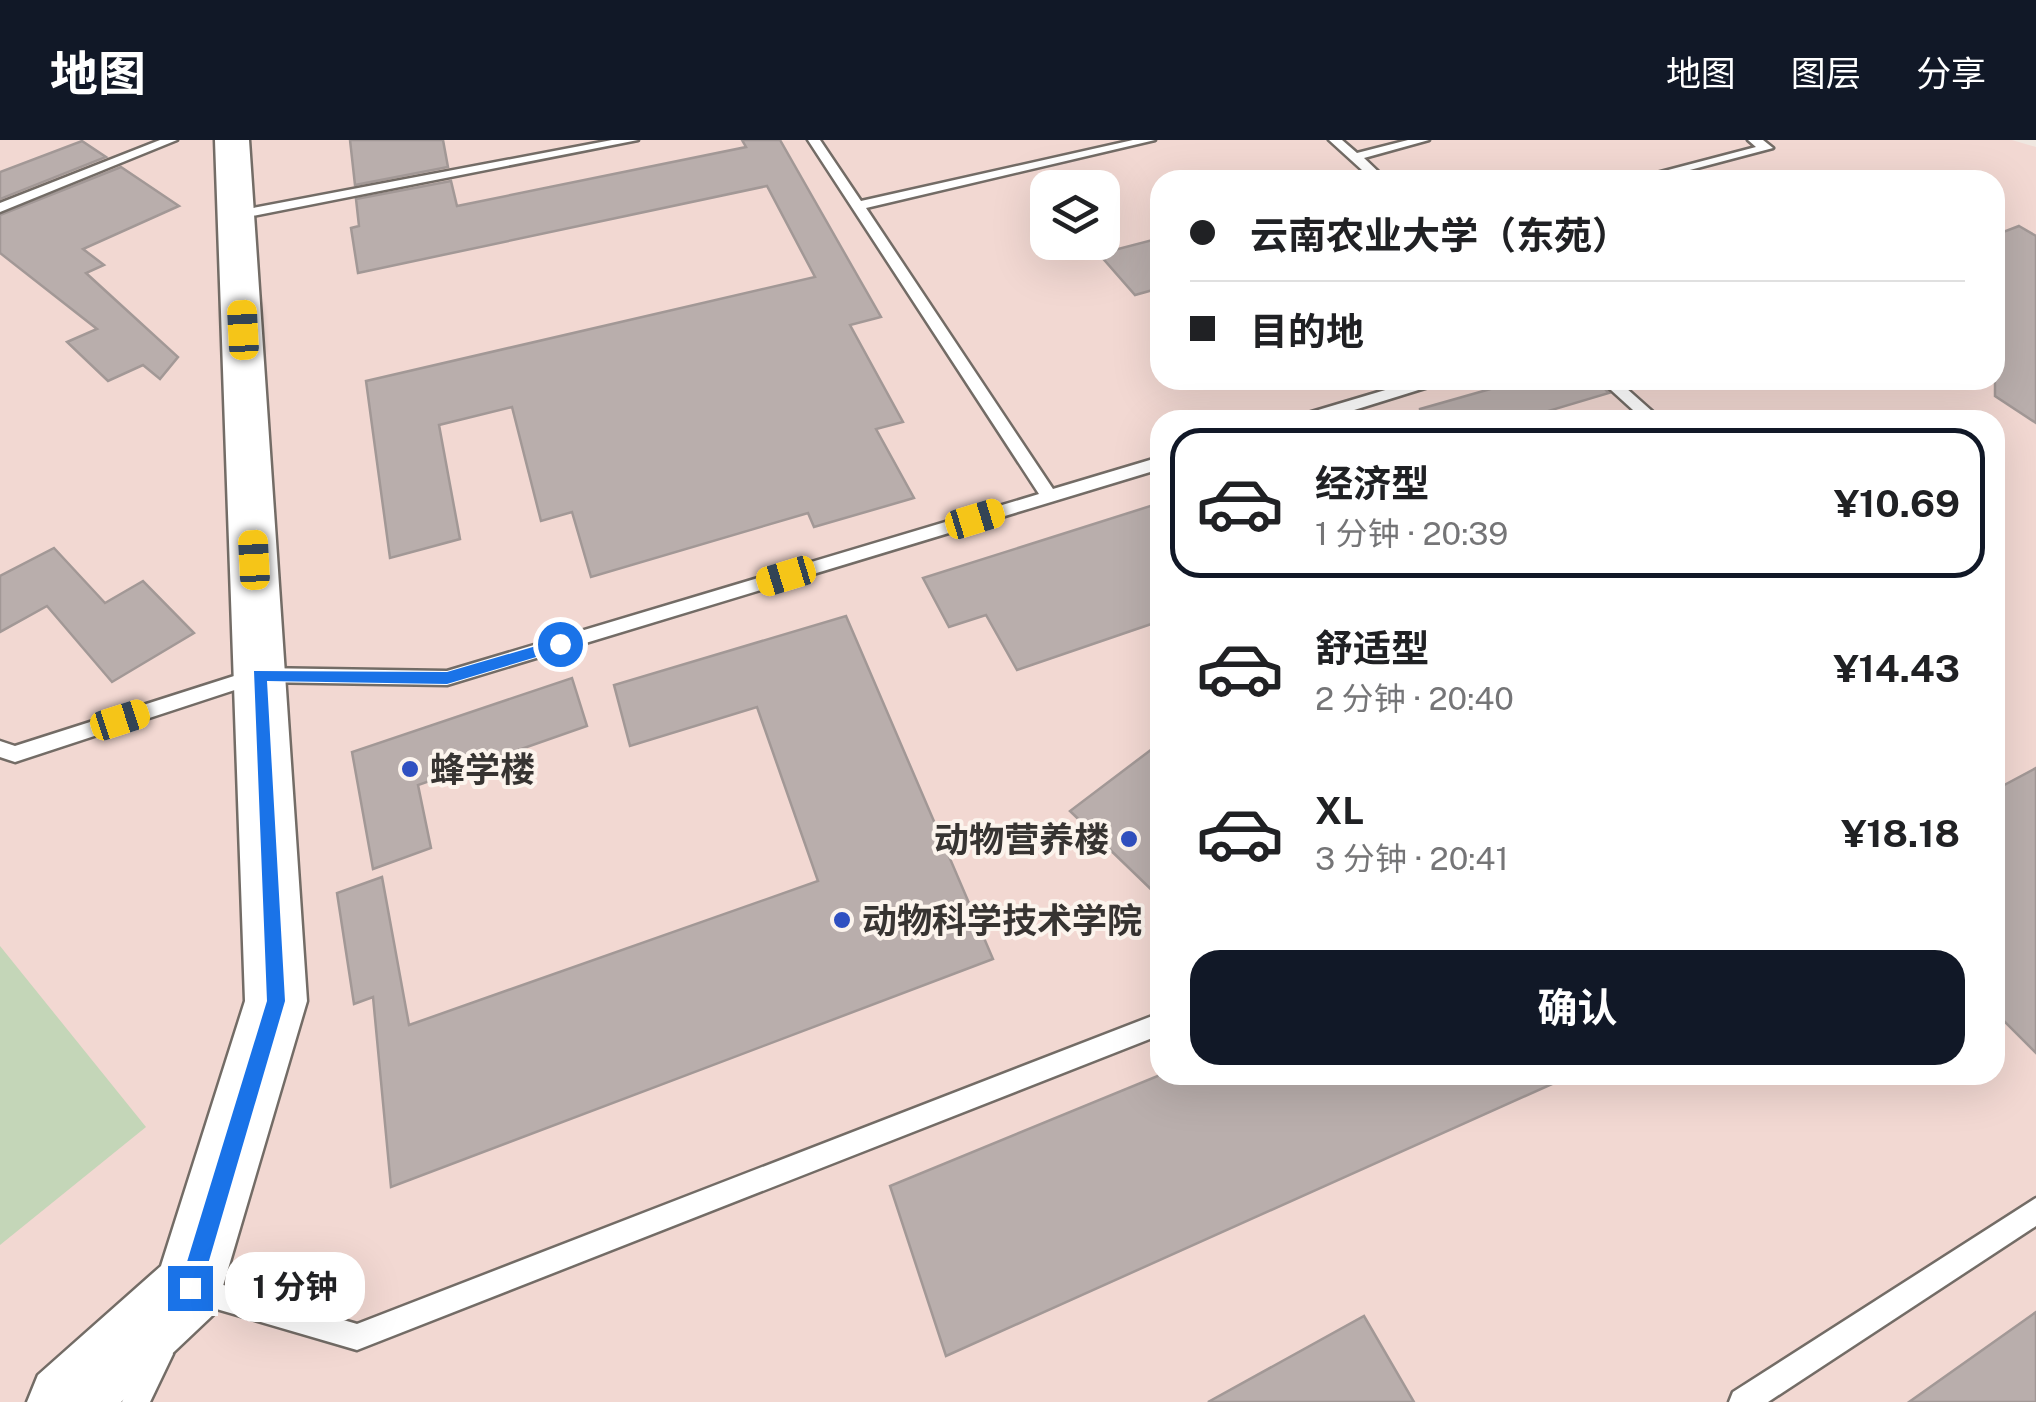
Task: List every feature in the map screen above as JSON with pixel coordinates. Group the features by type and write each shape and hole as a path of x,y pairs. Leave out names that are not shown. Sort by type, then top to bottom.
{"street":[{"path":"66,1402 190,1288 276,1001 232,140"}],"lane":[{"path":"0,208 171,140"},
{"path":"237,216 632,140"},
{"path":"814,140 1050,497"},
{"path":"858,206 1149,140"},
{"path":"1335,140 1369,170"},
{"path":"1354,157 1423,140"},
{"path":"1677,170 1766,148 1754,140"},
{"path":"1337,410 1403,390"},
{"path":"1620,390 1642,410"},
{"path":"0,749 14,754 259,675 447,678 1150,467"},
{"path":"136,1402 190,1288 357,1337 1150,1028"},
{"path":"1744,1402 2036,1211"}],"shaded area":[{"path":"0,140 2012,140 2036,147 2036,1402 0,1402"}],"green space":[{"path":"0,946 146,1127 0,1245"}],"building":[{"path":"350,140 443,140 448,167 355,185"},
{"path":"742,140 780,140 881,317 850,325 903,422 876,429 914,498 814,527 808,513 591,577 572,512 541,521 512,407 439,425 460,539 390,558 366,381 815,277 767,186 358,273 351,228 359,226 356,199 451,181 457,206 746,147"},
{"path":"82,141 106,157 0,199 0,172"},
{"path":"121,167 179,206 83,249 104,265 86,273 178,357 160,379 143,365 108,381 67,342 97,329 0,253 0,215"},
{"path":"2019,226 2036,236 2036,423 1995,396 1995,390 2005,390 2005,231"},
{"path":"1150,241 1150,291 1135,295 1104,260 1120,260 1120,248"},
{"path":"1487,390 1609,393 1552,410 1420,409"},
{"path":"1150,506 1150,624 1017,670 986,615 949,627 923,578"},
{"path":"54,548 105,603 143,581 194,633 112,682 47,606 0,632 0,576"},
{"name":"动物科学技术学院","path":"846,616 993,959 391,1187 373,997 354,1004 337,893 382,877 409,1025 818,881 757,707 630,746 614,685"},
{"name":"蜂学楼","path":"572,678 587,726 418,785 431,848 373,869 352,752"},
{"name":"动物营养楼","path":"1150,751 1150,888 1070,811"},
{"path":"2036,768 2036,1053 2005,1022 2005,785"},
{"path":"1150,1079 1150,1085 1550,1085 946,1356 890,1186"},
{"path":"2036,1312 2036,1402 1909,1402"},
{"path":"1364,1316 1414,1402 1208,1402"}],"place":[{"name":"蜂学楼","path":"410,769"},
{"name":"动物营养楼","path":"1129,839"},
{"name":"动物科学技术学院","path":"842,920"}],"route":[{"path":"190,1288 276,1001 259,675 447,678 560,644"}]}
